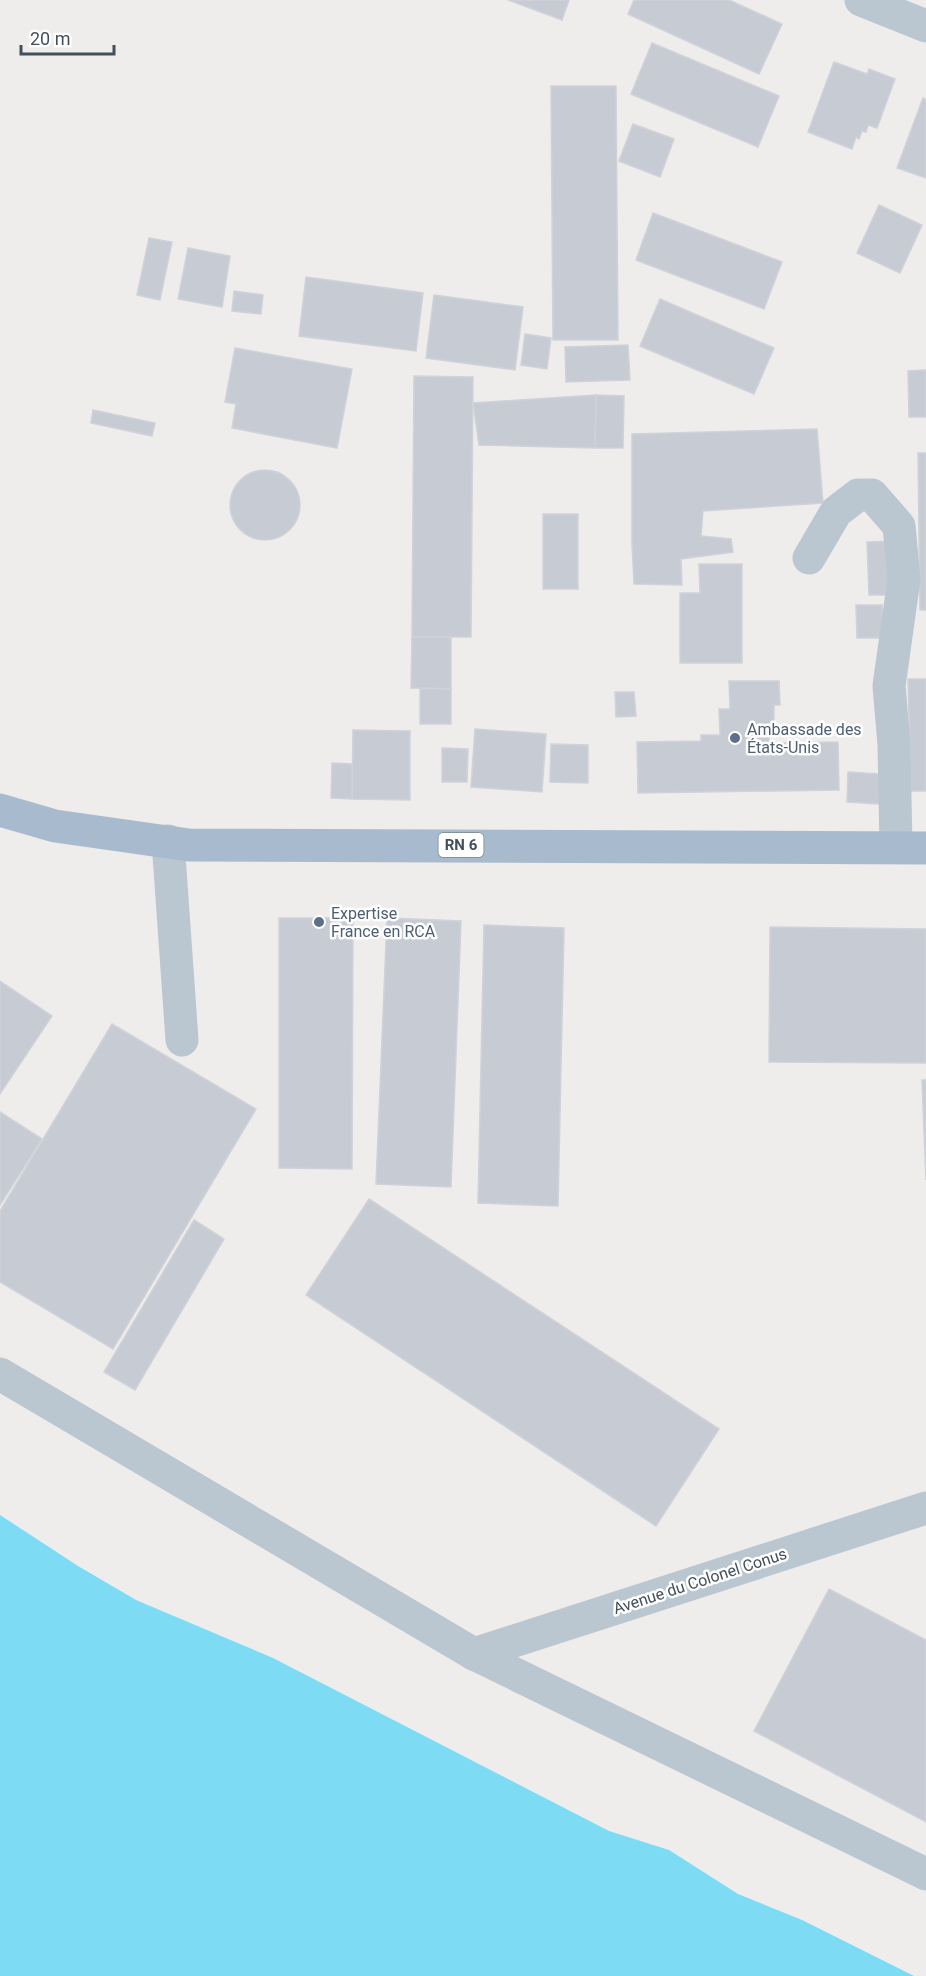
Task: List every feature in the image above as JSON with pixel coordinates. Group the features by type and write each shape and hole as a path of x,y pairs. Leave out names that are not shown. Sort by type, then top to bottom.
{"main road":[{"name":"RN 6","path":"0,810 55,826 189,845 911,848"}],"street":[{"path":"861,0 926,26"},
{"path":"809,558 836,512 858,495 872,495 899,526 904,579 889,687 894,744 911,848"},
{"path":"168,841 182,1040"},
{"path":"0,1374 474,1654 926,1874"},
{"name":"Avenue du Colonel Conus","path":"474,1654 926,1508"}],"water":[{"path":"0,1515 78,1566 136,1600 273,1658 609,1831 669,1850 738,1894 802,1920 914,1976 0,1976"}],"building":[{"path":"508,0 569,0 562,20"},
{"path":"634,0 729,0 782,24 759,74 628,14"},
{"path":"652,43 779,96 758,147 631,94"},
{"path":"834,62 867,74 869,69 895,79 877,128 868,125 866,132 862,131 859,139 856,137 852,149 808,132"},
{"path":"551,86 616,86 618,340 553,340"},
{"path":"923,98 926,100 926,178 897,168"},
{"path":"633,124 674,139 660,177 619,161"},
{"path":"879,205 922,225 900,273 857,253"},
{"path":"653,213 782,262 764,309 636,260"},
{"path":"149,238 172,242 160,300 137,295"},
{"path":"188,248 230,256 222,307 178,299"},
{"path":"306,277 423,293 416,351 299,336"},
{"path":"234,291 263,295 261,314 232,311"},
{"path":"434,295 523,307 515,370 426,358"},
{"path":"660,299 774,348 754,394 640,346"},
{"path":"525,334 551,338 547,369 521,365"},
{"path":"628,345 630,380 566,382 565,347"},
{"path":"235,348 352,369 337,448 232,428 236,404 225,402"},
{"path":"926,370 926,417 909,417 908,371"},
{"path":"414,376 473,377 471,637 412,637"},
{"path":"596,395 624,396 623,448 595,448"},
{"path":"596,395 595,448 479,445 473,403"},
{"path":"93,410 155,423 152,436 91,423"},
{"path":"817,429 823,503 703,511 701,536 731,539 733,552 681,559 682,585 634,584 632,434"},
{"path":"918,453 926,453 926,610 920,610"},
{"path":"265,470 284,476 294,486 300,505 294,524 284,534 265,540 246,534 236,524 230,505 236,486 246,476"},
{"path":"543,514 578,514 578,589 543,589"},
{"path":"896,541 897,595 869,595 867,542"},
{"path":"699,564 742,564 742,663 680,663 680,593 700,593"},
{"path":"856,605 882,605 883,638 857,638"},
{"path":"412,637 451,637 451,689 411,688"},
{"path":"908,679 926,679 926,791 911,791"},
{"name":"Ambassade des États-Unis","path":"729,681 779,681 780,705 774,705 774,733 769,733 769,743 838,742 839,790 638,793 637,742 701,741 701,735 720,735 719,709 730,709"},
{"path":"420,688 451,689 451,724 420,724"},
{"path":"615,692 634,692 636,716 616,717"},
{"path":"475,729 546,734 542,792 471,787"},
{"path":"353,730 410,731 410,800 352,799"},
{"path":"551,744 588,745 588,783 550,782"},
{"path":"442,748 468,749 467,782 442,782"},
{"path":"332,763 352,764 352,799 331,798"},
{"path":"848,772 880,774 879,804 847,802"},
{"path":"279,918 353,918 352,1169 279,1168"},
{"path":"387,918 461,921 451,1187 376,1184"},
{"path":"484,925 564,928 558,1206 478,1203"},
{"path":"770,927 926,929 926,1063 769,1062"},
{"path":"0,981 52,1016 0,1094"},
{"path":"112,1024 256,1109 113,1349 0,1282 0,1211"},
{"path":"922,1080 926,1080 926,1180"},
{"path":"0,1112 42,1139 0,1205"},
{"path":"369,1199 719,1429 656,1526 306,1295"},
{"path":"194,1220 224,1239 135,1390 104,1372"},
{"path":"829,1589 926,1640 926,1822 754,1731"}],"place":[{"name":"Ambassade des États-Unis","path":"735,738"},
{"name":"Expertise France en RCA","path":"319,922"}]}
